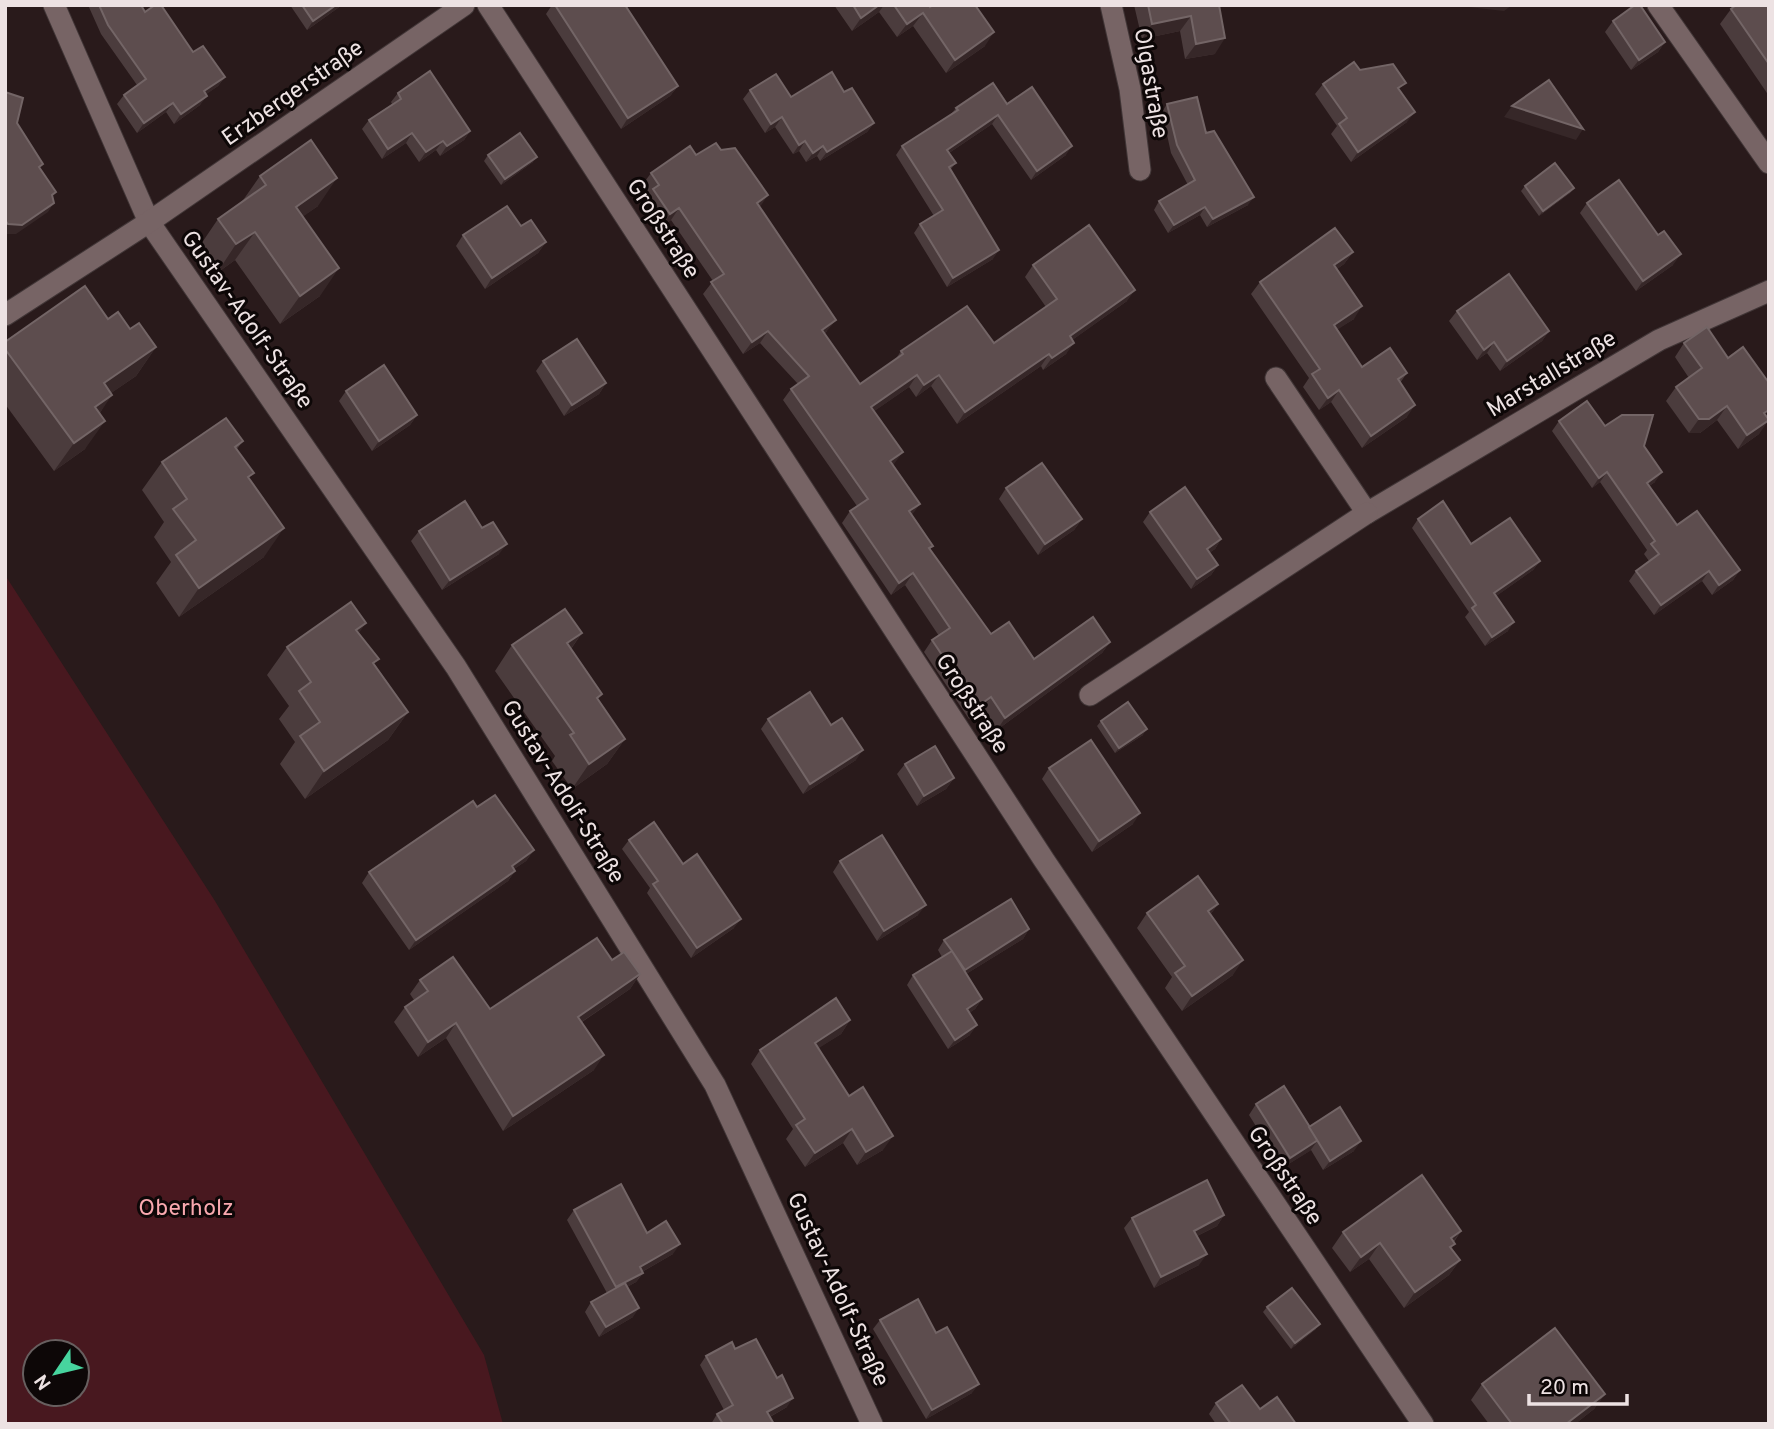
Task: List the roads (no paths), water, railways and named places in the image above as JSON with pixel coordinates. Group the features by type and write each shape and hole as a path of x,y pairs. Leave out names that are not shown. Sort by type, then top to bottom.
{"street":[{"path":"54,5 149,222"},
{"name":"Erzbergerstraße","path":"5,315 149,222 464,5"},
{"name":"Großstraße","path":"488,5 1044,860 1423,1424"},
{"name":"Olgastraße","path":"1111,5 1130,89 1140,170"},
{"path":"1658,5 1769,163"},
{"name":"Gustav-Adolf-Straße","path":"149,222 456,667 715,1086 872,1424"},
{"name":"Marstallstraße","path":"1090,695 1367,513 1659,340 1769,290"},
{"path":"1276,378 1367,513"}],"park label":[{"name":"Oberholz","path":"186,1207"}]}
